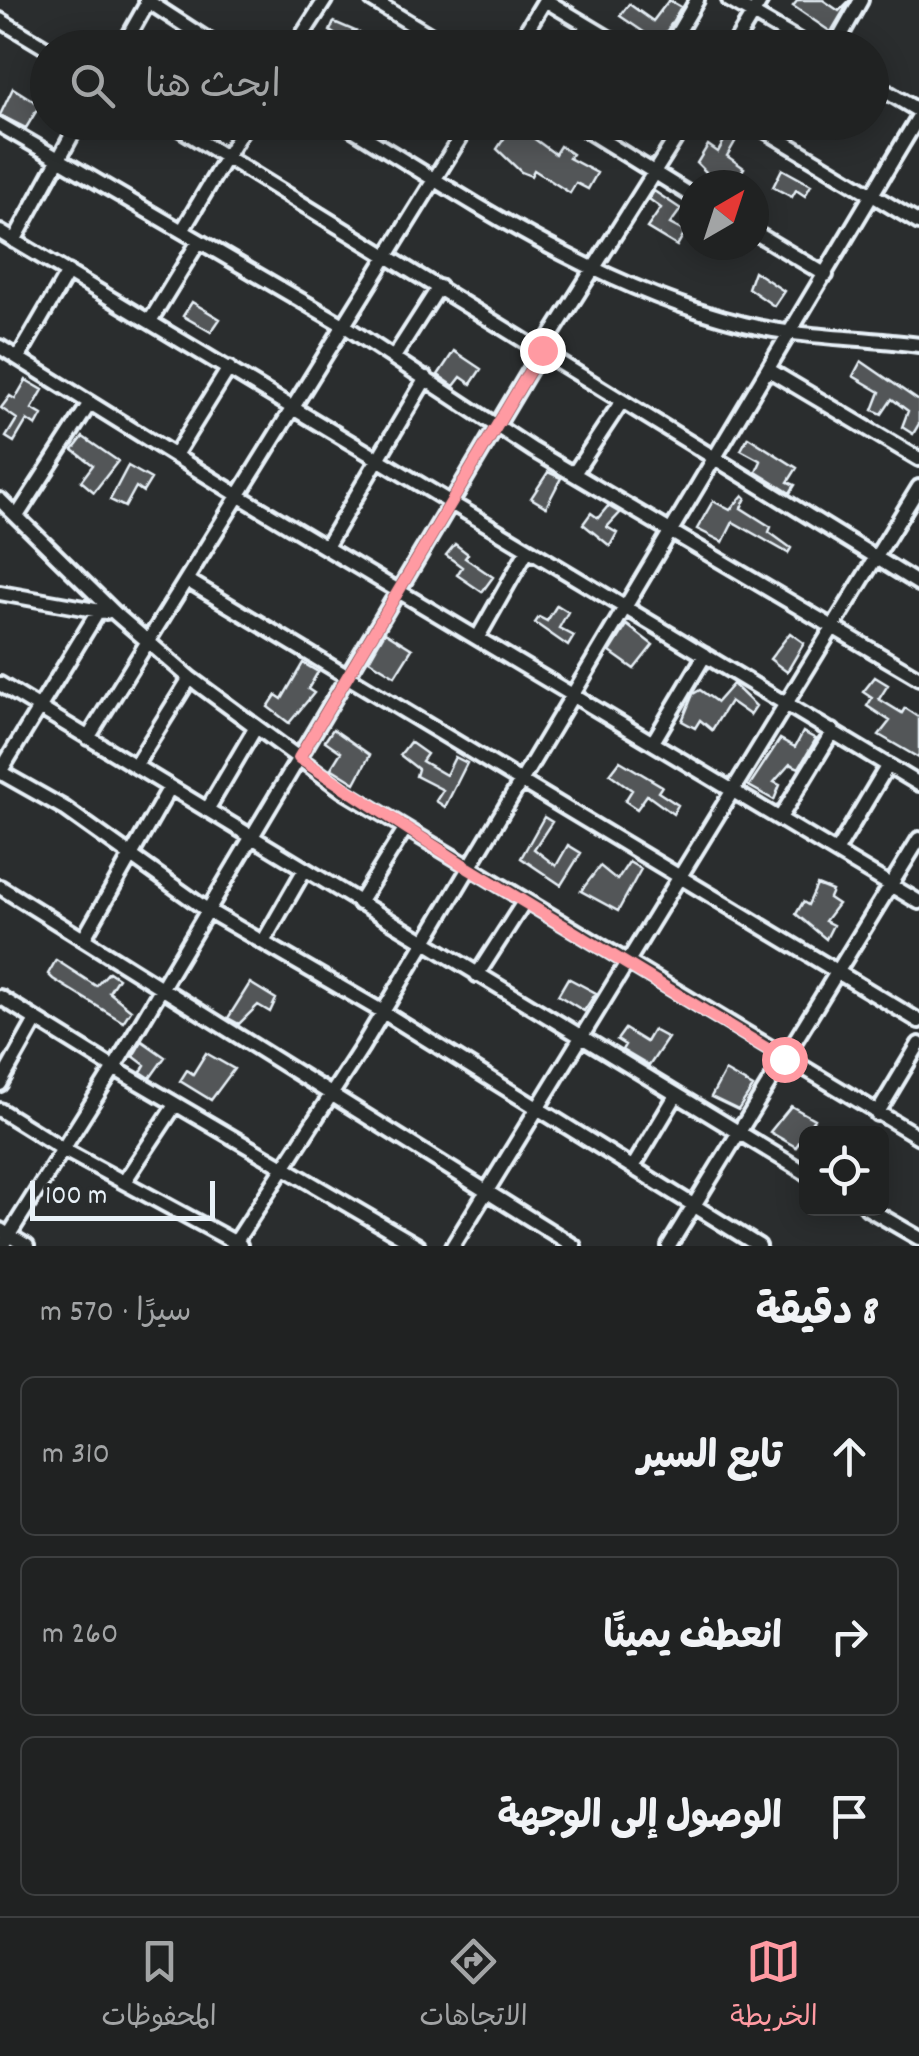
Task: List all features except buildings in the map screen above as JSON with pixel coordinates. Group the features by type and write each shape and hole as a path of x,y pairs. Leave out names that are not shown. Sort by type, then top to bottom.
{"street":[{"path":"131,30 147,0 193,30"},
{"path":"306,30 325,0"},
{"path":"372,0 421,30"},
{"path":"527,30 545,0 595,30"},
{"path":"680,30 697,0"},
{"path":"729,0 780,30"},
{"path":"743,30 761,0"},
{"path":"844,30 861,0"},
{"path":"0,20 30,38"},
{"path":"0,1110 237,1245 383,1012 572,693 794,331 919,113 889,94"},
{"path":"0,124 345,326 532,450 672,528 919,678"},
{"path":"14,241 69,140"},
{"path":"199,140 919,584"},
{"path":"182,230 236,140"},
{"path":"371,140 594,270 704,313 794,331 919,346"},
{"path":"88,738 459,140"},
{"path":"602,140 679,188"},
{"path":"27,1246 4,1237 66,1151 542,350 675,140"},
{"path":"782,140 919,223"},
{"path":"0,232 919,784"},
{"path":"150,321 199,240"},
{"path":"769,241 826,275"},
{"path":"18,358 68,272"},
{"path":"394,357 438,287"},
{"path":"0,347 241,497 919,902"},
{"path":"174,456 229,368"},
{"path":"769,370 919,459"},
{"path":"326,547 426,378"},
{"path":"575,472 622,401"},
{"path":"17,516 90,403"},
{"path":"453,1246 629,966 919,488"},
{"path":"0,500 147,642 299,758 468,868 919,1137"},
{"path":"478,637 528,549"},
{"path":"188,580 919,1021"},
{"path":"0,581 30,598"},
{"path":"0,593 116,614"},
{"path":"99,610 0,772 52,800 206,910 383,1012 759,1246"},
{"path":"653,742 705,655"},
{"path":"135,766 190,678"},
{"path":"0,684 674,1097 799,1169"},
{"path":"207,810 256,727"},
{"path":"780,818 833,731"},
{"path":"836,852 888,765"},
{"path":"84,938 170,788"},
{"path":"359,904 405,829"},
{"path":"669,1246 919,838"},
{"path":"262,942 306,870"},
{"path":"0,887 574,1246"},
{"path":"476,975 524,902"},
{"path":"0,997 174,1105 418,1246"},
{"path":"0,1084 36,1020"},
{"path":"878,1114 919,1044"},
{"path":"633,1167 674,1097"},
{"path":"124,1182 174,1105"},
{"path":"881,1216 919,1238 914,1246"}],"route":[{"path":"542,350 299,758 342,790 784,1059"}]}
